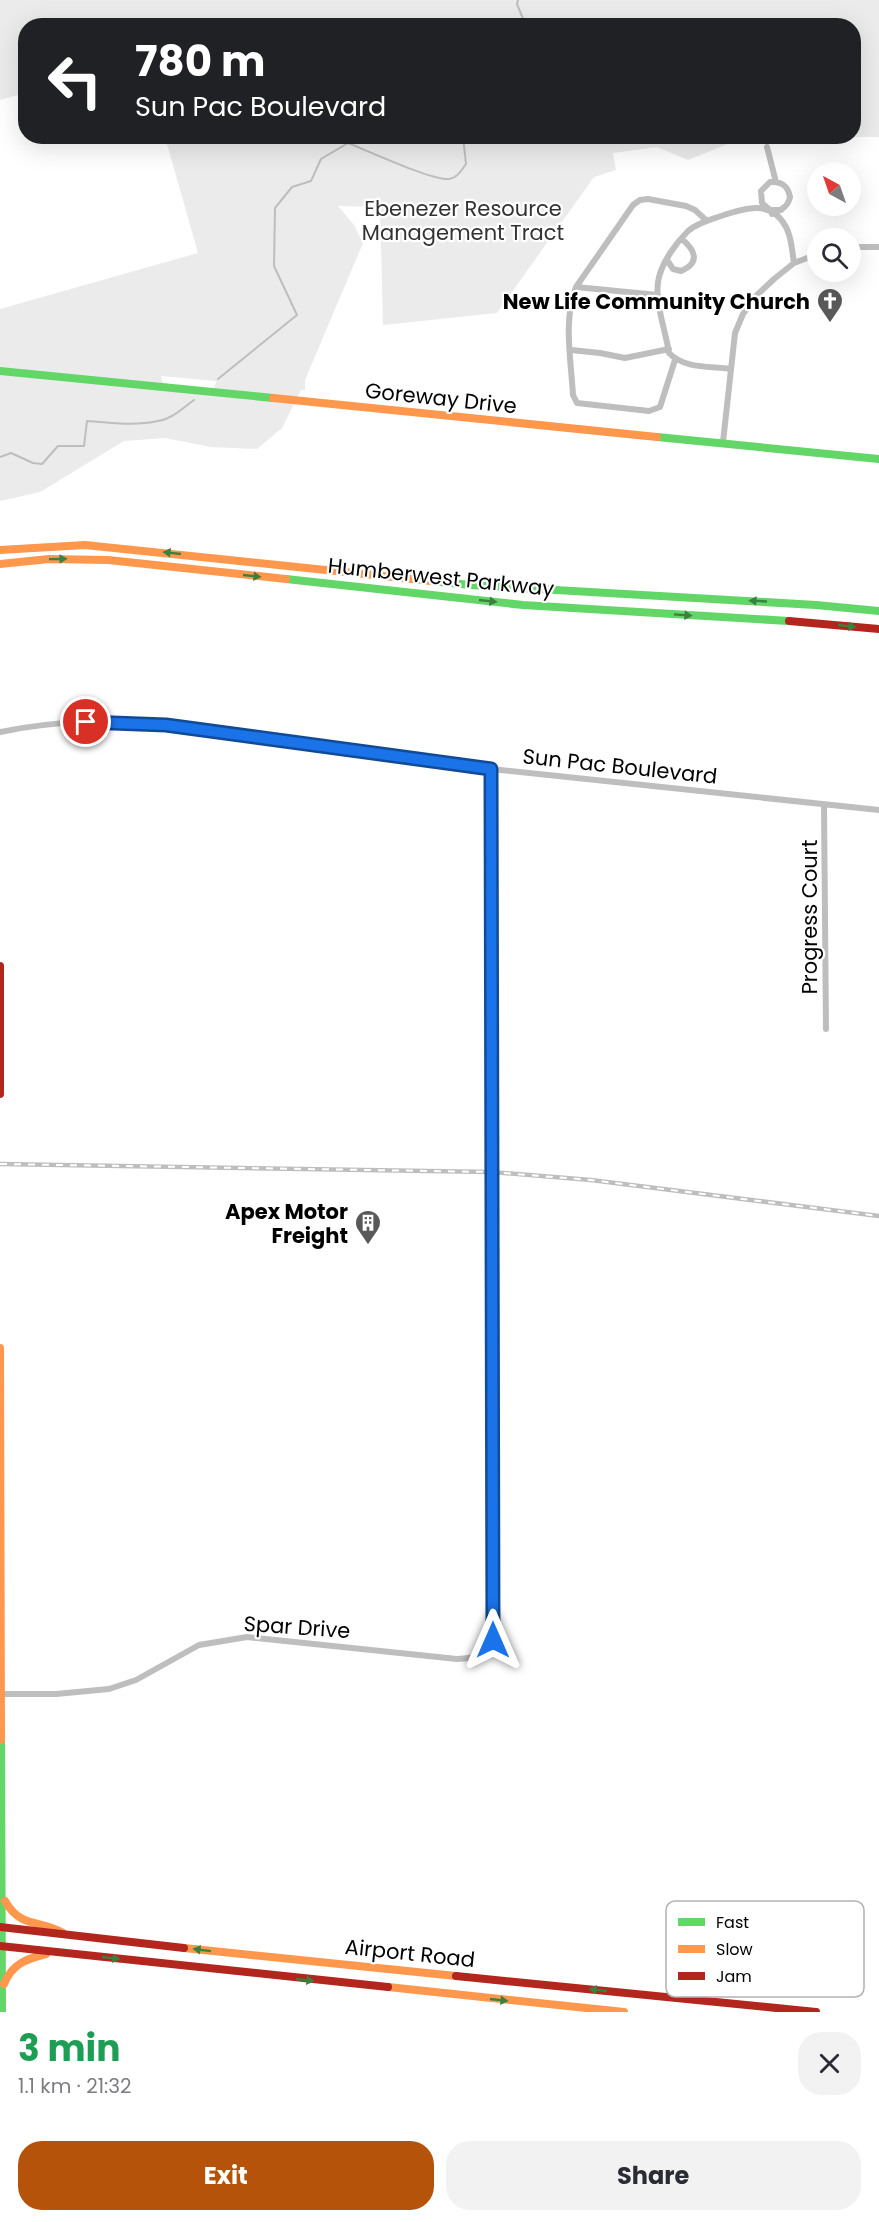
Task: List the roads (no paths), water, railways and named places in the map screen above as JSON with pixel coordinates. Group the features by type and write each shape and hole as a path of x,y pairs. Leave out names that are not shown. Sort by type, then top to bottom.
{"main road":[{"name":"Goreway Drive","path":"0,371 879,459"},
{"name":"Humberwest Parkway","path":"0,550 85,545 470,585 816,605 879,611"},
{"name":"Humberwest Parkway","path":"0,564 49,559 108,560 523,605 879,629"},
{"path":"0,966 0,1094"},
{"path":"0,1348 2,2012"},
{"path":"3,1895 8,1908 22,1921 54,1926 63,1934"},
{"name":"Airport Road","path":"1,1927 666,1997"},
{"name":"Airport Road","path":"1,1946 624,2012"},
{"path":"2,1990 6,1978 15,1965 24,1960 53,1952"},
{"name":"Airport Road","path":"667,1997 816,2012"}],"street":[{"path":"767,147 776,182"},
{"path":"772,214 789,203 789,192 786,187 776,182 770,182 761,191 763,206 786,228 794,263"},
{"path":"675,360 660,407 649,411 577,403 573,395 569,330 570,300 576,286 633,205 640,200 648,199 690,207 707,221"},
{"path":"730,369 689,364 675,360 669,353 658,295 659,275 682,238 690,230 707,221 742,209 763,206 770,210 781,210"},
{"path":"667,260 673,269 681,271 690,267 694,262 693,254 682,238"},
{"path":"861,247 879,247"},
{"path":"723,442 735,333 743,315 757,295 794,263 807,258"},
{"path":"576,286 658,295"},
{"path":"571,350 625,358 669,349"},
{"name":"Sun Pac Boulevard","path":"0,732 46,724 78,722 163,725 491,769 879,810"},
{"name":"Spar Drive","path":"1,1694 56,1694 109,1689 136,1680 199,1645 248,1637 457,1659 474,1658 489,1649 493,1640 491,769"},
{"name":"Progress Court","path":"824,805 826,1029"}],"waterway":[{"path":"518,0 517,4 523,18"},
{"path":"218,379 297,315 274,266 275,208 292,187 311,181 321,159 346,144"},
{"path":"350,144 429,175 449,179 459,174 466,164 464,144"},
{"path":"0,457 11,453 33,463 42,464 58,446 84,446 87,421 149,423 173,416 194,400"}],"railway":[{"path":"0,1164 491,1172 591,1180 879,1216"}],"place":[{"name":"New Life Community Church","path":"830,324"},
{"name":"Apex Motor Freight","path":"368,1246"}],"park label":[{"name":"Ebenezer Resource Management Tract","path":"463,220"}]}
